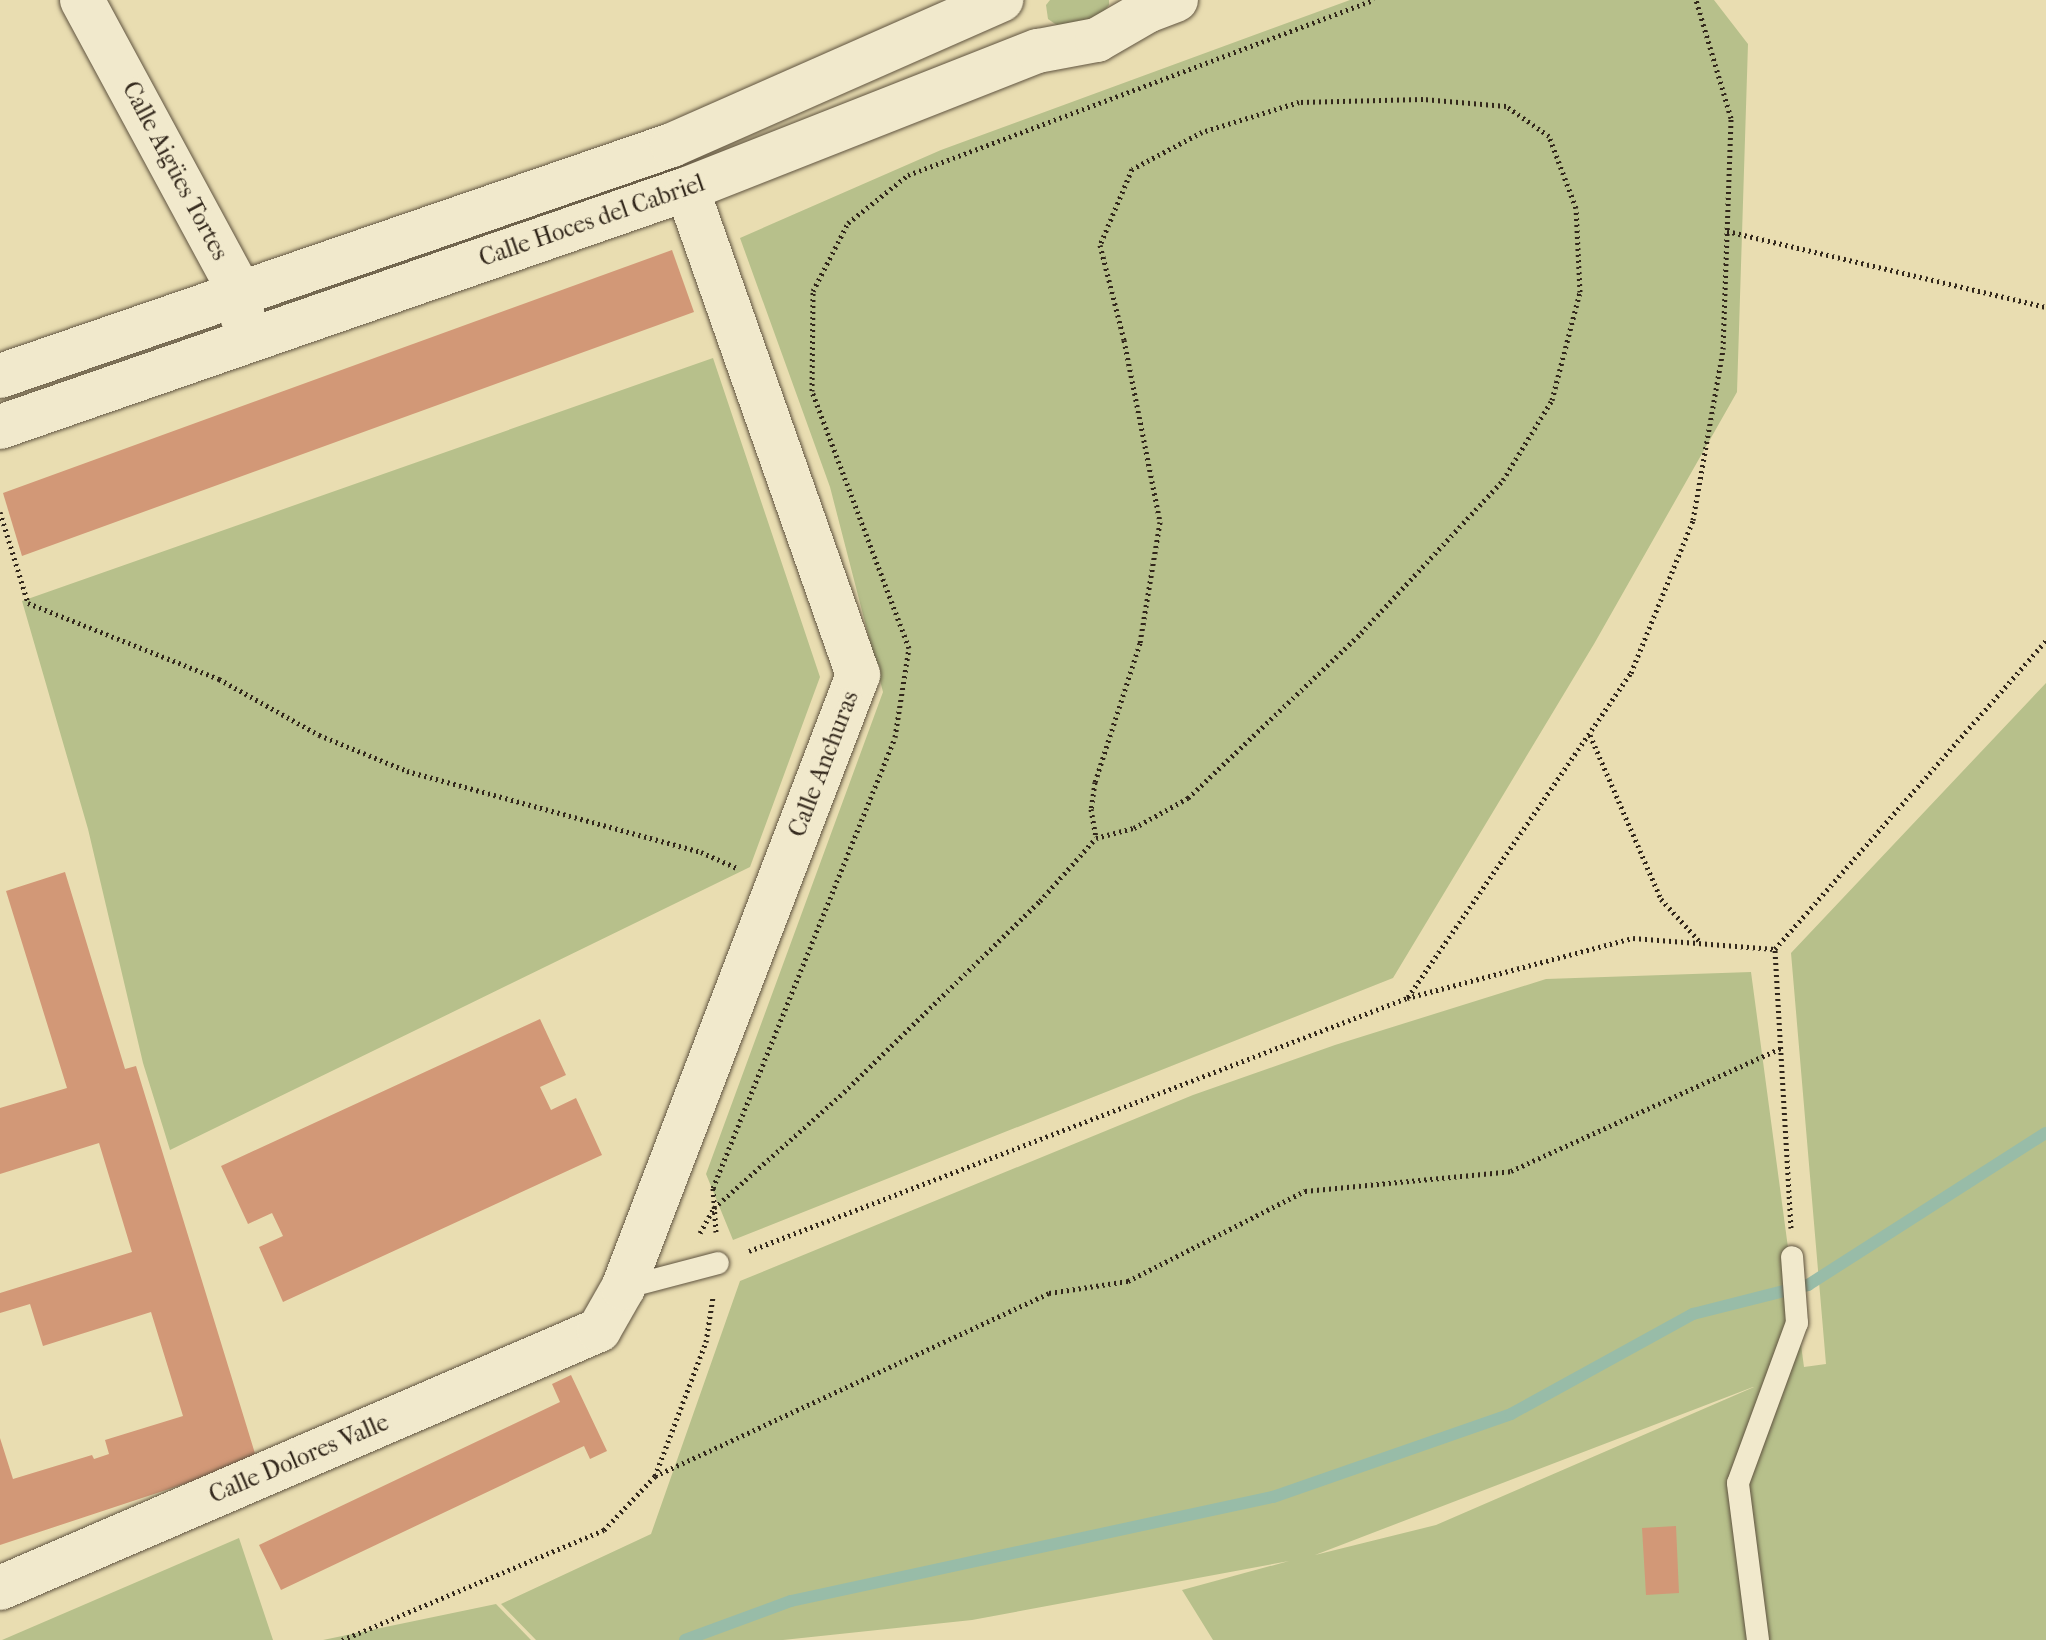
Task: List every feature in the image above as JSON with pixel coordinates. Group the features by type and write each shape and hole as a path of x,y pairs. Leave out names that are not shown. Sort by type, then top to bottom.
{"street":[{"name":"Calle Aigües Tortes","path":"82,0 240,292 245,311 242,329 232,346"},
{"name":"Calle Hoces del Cabriel","path":"0,376 672,145 1001,0"},
{"path":"1015,0 1024,29 1038,51"},
{"name":"Calle Hoces del Cabriel","path":"0,427 687,189 1038,51 1097,40 1157,4"},
{"name":"Calle Anchuras","path":"599,1330 623,1288 858,675 687,189"},
{"name":"Calle Dolores Valle","path":"0,1588 599,1330"}],"lane":[{"path":"1758,1640 1738,1483 1797,1323 1792,1257"},
{"path":"623,1288 718,1263"}],"path":[{"path":"655,1476 706,1342 718,1263 713,1188 895,737 909,648 812,391 813,291 848,223 908,175 1374,0"},
{"path":"1407,998 1631,673 1693,520 1723,349 1731,118 1696,0"},
{"path":"678,1273 714,1208 844,1092 1040,901 1096,838 1134,828 1188,798 1361,633 1503,480 1552,400 1580,292 1576,208 1549,136 1506,106 1423,99 1299,102 1202,132 1132,169 1100,245 1124,340 1160,522 1140,643 1095,782 1091,809 1096,838"},
{"path":"1727,231 2046,307"},
{"path":"0,512 28,603 219,679 319,735 407,771 701,852 743,870"},
{"path":"1792,1257 1775,949 2046,640"},
{"path":"1589,734 1661,899 1701,943"},
{"path":"718,1263 1407,998 1633,938 1775,949"},
{"path":"342,1640 604,1530 655,1476 1049,1293 1128,1281 1305,1191 1511,1171 1781,1048"}],"green space":[{"path":"1050,0 1109,0 1109,5 1096,21 1061,28 1048,19 1046,5"},
{"path":"1350,0 1714,0 1748,44 1737,392 1594,644 1393,978 733,1240 706,1174 883,692 830,487 740,238 941,150"},
{"path":"713,358 820,677 750,867 170,1150 143,1063 88,829 22,601"},
{"path":"2046,683 2046,1640 1213,1640 1182,1590 1289,1561 972,1620 783,1640 536,1640 501,1604 651,1534 740,1281 1193,1095 1335,1045 1546,979 1751,972 1804,1367 1826,1364 1791,953","holes":["1754,1387 1436,1525 1315,1555"]},
{"path":"239,1538 273,1640 2,1640"},
{"path":"496,1604 531,1640 323,1640"}],"building":[{"path":"672,250 694,312 22,556 3,493"},
{"path":"65,872 125,1069 136,1066 257,1460 0,1545 0,1438 13,1479 92,1455 94,1459 109,1454 105,1440 183,1416 151,1312 43,1346 30,1304 0,1313 0,1293 132,1252 99,1143 0,1174 0,1108 67,1088 6,891"},
{"path":"540,1019 566,1075 540,1087 551,1110 576,1098 602,1155 283,1302 259,1247 283,1236 272,1213 248,1224 221,1166"},
{"path":"571,1375 607,1451 590,1459 584,1446 281,1590 259,1545 560,1402 552,1384"},
{"path":"1676,1526 1679,1593 1646,1595 1642,1528"}],"waterway":[{"path":"685,1640 791,1601 1273,1497 1511,1414 1693,1314 1808,1285 2046,1133"}]}
